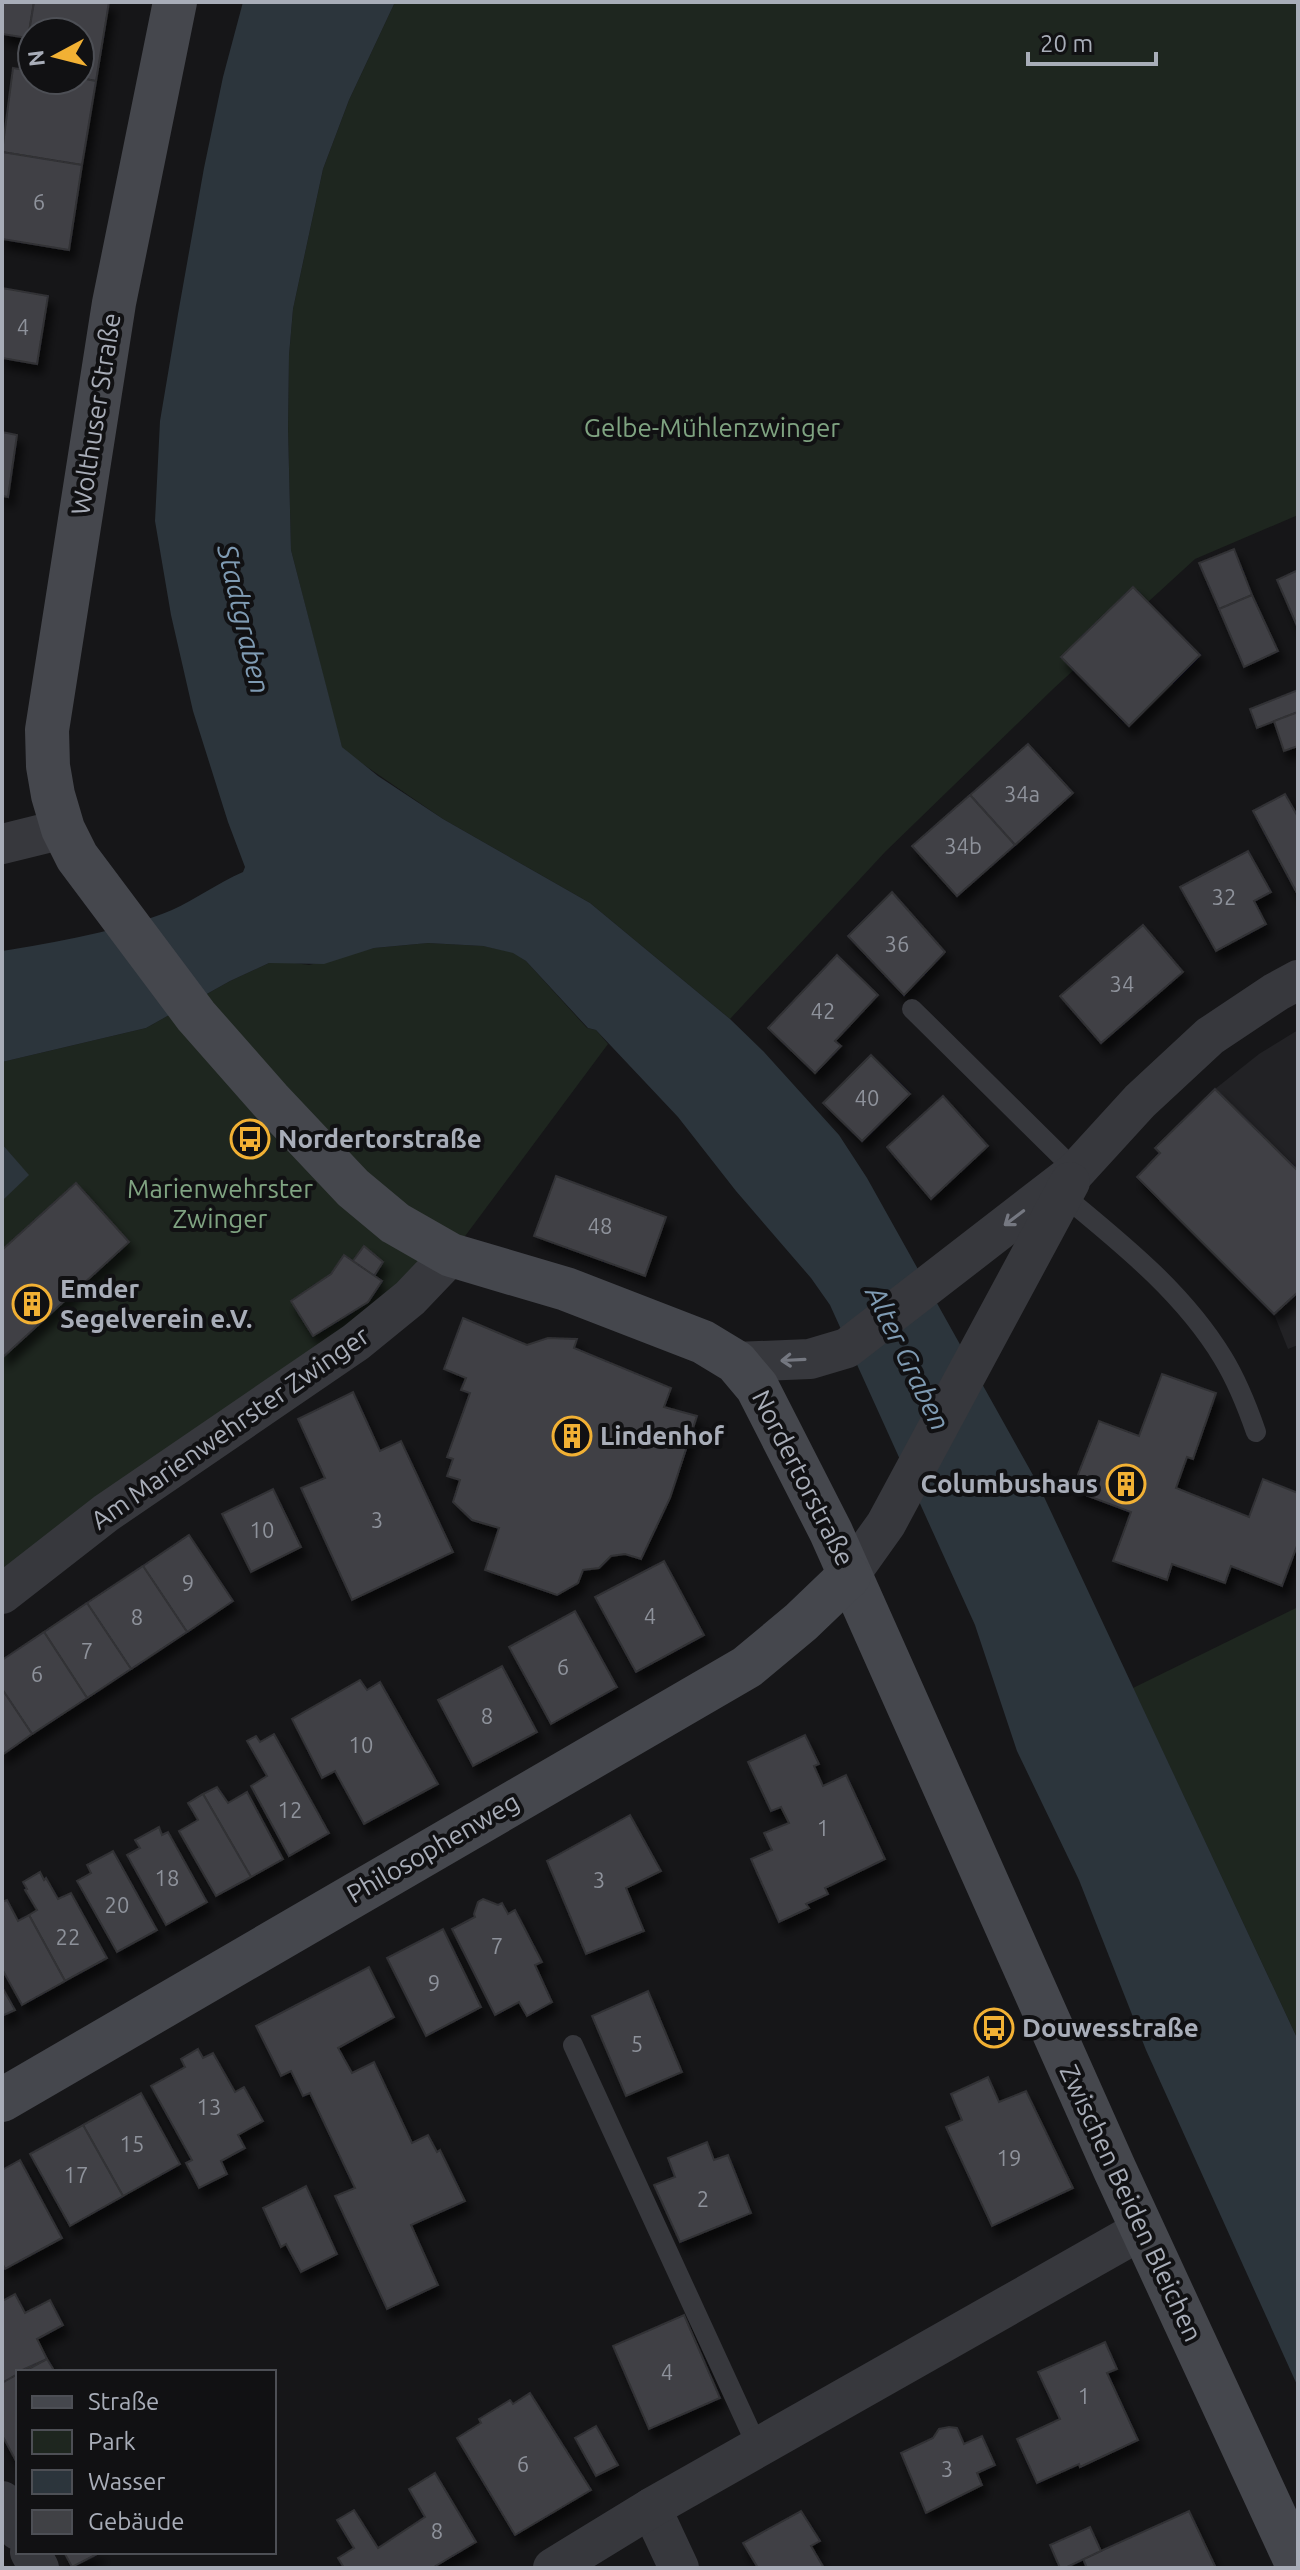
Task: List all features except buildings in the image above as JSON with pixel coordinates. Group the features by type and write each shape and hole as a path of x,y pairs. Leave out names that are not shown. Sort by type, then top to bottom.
{"street":[{"name":"Wolthuser Straße","path":"63,829 48,766 47,730 114,303 175,2"},
{"path":"2,844 63,829"},
{"name":"Nordertorstraße","path":"63,829 77,857 196,1016 252,1081 353,1188 395,1223 451,1255 566,1289 703,1342 736,1362 757,1387 768,1407 831,1532 849,1576"},
{"name":"Nordertorstraße","path":"849,1576 886,1524 1069,1183 1140,1101 1210,1036 1298,980"},
{"name":"Nordertorstraße","path":"736,1362 810,1359 847,1348 947,1269 1069,1183"},
{"name":"Am Marienwehrster Zwinger","path":"2,1594 106,1513 356,1342 410,1298 451,1255"},
{"name":"Philosophenweg","path":"2,2100 747,1667 849,1576"},
{"name":"Zwischen Beiden Bleichen","path":"849,1576 1041,2007 1298,2566"},
{"path":"553,2568 651,2508 1143,2229"},
{"path":"2,2501 16,2526"},
{"path":"651,2508 679,2568"}],"lane":[{"path":"912,1009 1210,1337 1243,1396 1256,1432"},
{"path":"573,2045 758,2448"}],"shaded area":[{"path":"1298,1030 1298,1171 1215,1089 1259,1054"},
{"path":"1298,1292 1298,1345 1288,1349 1274,1314"}],"green space":[{"name":"Gelbe-Mühlenzwinger","path":"395,2 1298,2 1298,515 1195,559 1053,689 885,852 730,1019 590,903 443,819 354,758 342,747 339,738 291,550 289,355 293,309 323,169 349,100"},
{"name":"Marienwehrster Zwinger","path":"428,943 483,946 513,952 526,961 587,1028 596,1030 608,1044 451,1255 2,1594 2,1201 28,1175 2,1144 2,1062 146,1028 269,963 309,965 374,948"},
{"path":"1298,1607 1298,2040 1133,1688"}],"water":[{"path":"243,2 395,2 349,100 323,169 293,309 289,355 291,550 342,747 378,776 443,819 590,903 730,1019 764,1052 839,1135 867,1178 1038,1484 1298,2040 1298,2387 1146,2050 1079,1880 1017,1751 975,1625 830,1305 678,1117 596,1030 588,1028 526,961 513,953 483,946 428,943 374,948 324,964 269,963 146,1028 2,1062 2,951 88,935 153,917 181,906 243,872 245,867 193,711 171,615 155,521 160,421 178,314 204,168"},
{"path":"2,1144 29,1175 2,1201"}],"place":[{"name":"Nordertorstraße","path":"250,1139"},
{"name":"Emder Segelverein e.V.","path":"32,1304"},
{"name":"Lindenhof","path":"572,1436"},
{"name":"Columbushaus","path":"1126,1484"},
{"name":"Douwesstraße","path":"994,2028"}],"water label":[{"name":"Stadtgraben","path":"244,619"},
{"name":"Alter Graben","path":"908,1358"}]}
